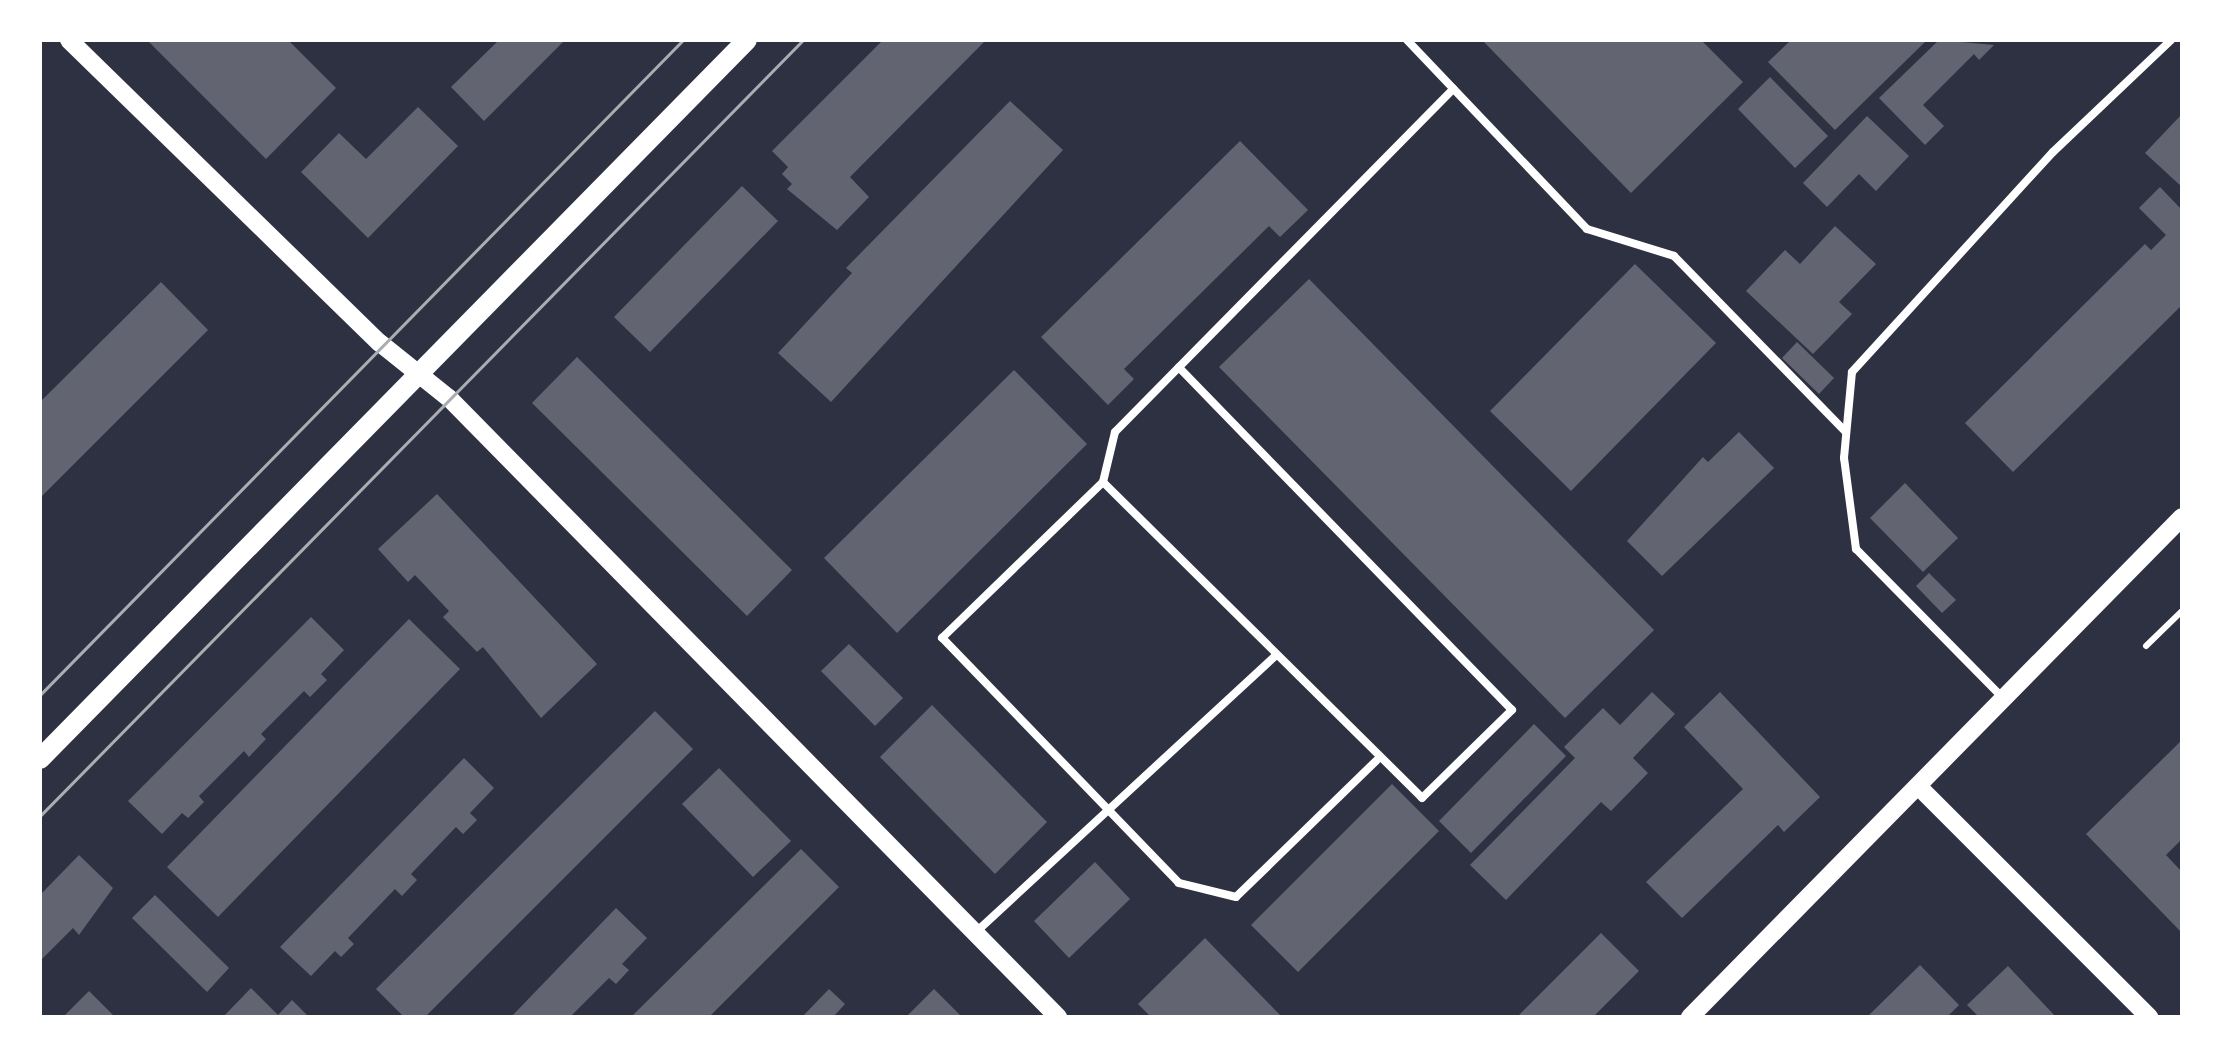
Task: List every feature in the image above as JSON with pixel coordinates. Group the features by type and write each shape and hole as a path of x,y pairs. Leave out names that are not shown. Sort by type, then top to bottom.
{"main road":[{"path":"40,759 424,374 747,40"}],"street":[{"path":"69,40 380,343 424,374 1058,1017"},
{"path":"1690,1017 1918,786 2000,696 2182,518"},
{"path":"1918,786 2148,1017"}],"lane":[{"path":"1407,40 1587,229 1674,256 1846,432"},
{"path":"2000,696 1856,549 1846,432 1852,372 2053,152 2171,40"},
{"path":"1379,758 1236,896 1179,882 942,638 1104,482 1115,432 1454,89"},
{"path":"1104,482 1422,798 1512,710 1180,367"},
{"path":"976,933 1275,656"}],"path":[{"path":"2146,646 2182,611"}],"building":[{"path":"147,40 288,40 336,88 266,159"},
{"path":"499,40 565,40 484,121 451,87"},
{"path":"883,40 986,40 850,177 869,197 837,230 787,189 792,184 782,174 788,167 772,151"},
{"path":"1482,40 1701,40 1743,82 1631,193"},
{"path":"1791,40 1927,40 1835,130 1768,62"},
{"path":"1939,40 1994,45 1979,60 1974,54 1923,105 1944,126 1925,145 1879,98"},
{"path":"1770,77 1828,136 1795,168 1738,109"},
{"path":"1010,101 1063,150 831,402 778,353 852,273 846,268"},
{"path":"418,107 458,146 368,238 301,172 339,133 366,159"},
{"path":"2182,114 2182,187 2145,153"},
{"path":"1867,116 1909,156 1876,191 1859,174 1827,207 1803,183"},
{"path":"1240,141 1308,210 1280,237 1269,226 1124,369 1134,379 1108,405 1041,337"},
{"path":"742,186 778,221 650,352 614,317"},
{"path":"2160,187 2182,210 2182,305 2013,472 1965,423 2145,244 2151,250 2166,235 2139,208"},
{"path":"1835,226 1876,264 1839,302 1852,314 1813,354 1746,291 1785,250 1800,264"},
{"path":"1635,264 1716,343 1571,491 1490,411"},
{"path":"1309,279 1654,630 1565,718 1219,367"},
{"path":"161,282 208,330 40,498 40,402"},
{"path":"1797,342 1834,378 1819,394 1782,358"},
{"path":"577,357 792,570 747,616 532,403"},
{"path":"1014,370 1087,444 897,633 824,558"},
{"path":"1739,432 1774,468 1662,576 1627,541 1703,457 1708,462"},
{"path":"1905,483 1958,538 1923,572 1870,518"},
{"path":"437,494 597,664 541,718 483,647 477,652 443,617 449,611 415,575 408,582 378,549"},
{"path":"1929,573 1956,600 1942,613 1916,586"},
{"path":"311,617 344,650 321,674 327,680 310,697 304,691 261,734 266,739 249,757 244,751 199,796 204,802 188,818 182,813 162,834 128,801"},
{"path":"409,619 460,669 218,917 167,867"},
{"path":"849,644 903,698 875,726 821,671"},
{"path":"1652,692 1675,714 1633,758 1648,773 1611,811 1601,802 1506,900 1470,865 1575,758 1564,747 1603,708 1620,725"},
{"path":"1720,692 1820,797 1784,832 1778,825 1682,918 1646,882 1743,789 1684,727"},
{"path":"932,705 1047,822 995,874 880,757"},
{"path":"655,711 693,749 425,1017 404,1017 376,989"},
{"path":"1534,724 1566,756 1471,853 1439,821"},
{"path":"2182,740 2182,839 2166,855 2182,872 2182,933 2086,834"},
{"path":"464,758 494,788 470,813 477,820 463,834 456,827 411,874 417,880 402,896 395,889 348,938 354,944 341,957 335,951 311,976 280,947"},
{"path":"719,768 791,841 753,877 682,804"},
{"path":"1392,784 1439,831 1298,972 1251,925"},
{"path":"801,849 839,887 709,1017 631,1017"},
{"path":"79,855 113,888 79,935 73,928 40,961 40,895"},
{"path":"1095,862 1130,899 1069,958 1034,921"},
{"path":"155,895 229,968 207,992 132,918"},
{"path":"616,908 647,938 622,964 629,970 616,984 609,978 570,1017 511,1017"},
{"path":"1601,933 1639,971 1593,1017 1517,1017"},
{"path":"1205,938 1282,1017 1151,1017 1138,1004"},
{"path":"1920,965 1959,1005 1947,1017 1867,1017"},
{"path":"2008,966 2056,1017 1979,1017 1967,1005"},
{"path":"251,988 278,1015 292,1000 309,1017 223,1017"},
{"path":"829,989 845,1004 833,1017 802,1017"},
{"path":"934,989 962,1017 906,1017"},
{"path":"89,991 115,1017 63,1017"}],"tram line":[{"path":"40,695 683,40"},
{"path":"40,816 803,40"}]}
